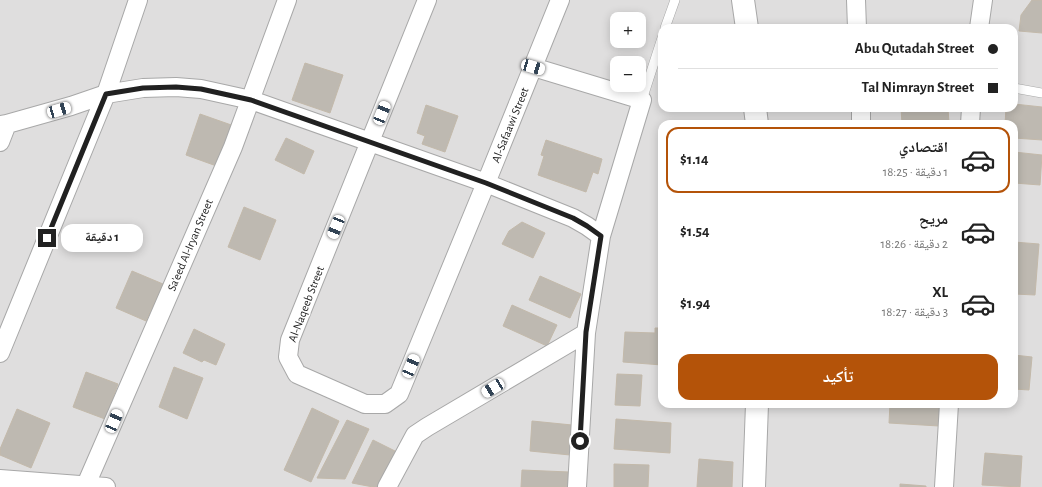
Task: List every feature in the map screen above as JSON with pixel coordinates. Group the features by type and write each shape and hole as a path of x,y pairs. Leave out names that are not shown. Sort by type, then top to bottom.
{"street":[{"path":"0,353 106,94 138,0"},
{"name":"Sa’eed Al-Iryan Street","path":"85,486 233,147 287,0"},
{"path":"370,142 427,0"},
{"name":"Al-Safaawi Street","path":"486,183 560,0"},
{"path":"743,0 746,24"},
{"path":"856,0 857,24"},
{"path":"980,24 983,0"},
{"path":"533,67 642,100 601,236 586,332 577,487"},
{"path":"0,142 4,125 71,106 106,94 143,88 176,87 201,89 251,100 486,183 573,218 601,236"},
{"name":"Al-Naqeeb Street","path":"370,142 290,340 288,357 297,374 364,404 385,404 399,394 486,183"},
{"path":"387,487 415,435 586,332"},
{"path":"754,487 757,408"},
{"path":"944,487 949,408"},
{"path":"0,478 106,487"}],"lane":[{"path":"666,24 675,0"},
{"path":"642,100 658,50"},
{"path":"1018,89 1042,93"}],"shaded area":[{"path":"0,0 1042,0 1042,487 0,487"}],"building":[{"path":"1032,0 1042,0 1042,33 1019,31 1021,15"},
{"path":"305,63 343,75 330,113 292,100"},
{"path":"1018,104 1042,107 1042,140 1018,138 1018,120 1005,120 1006,112 1018,112"},
{"path":"426,105 458,116 445,152 422,144 425,136 417,133"},
{"path":"901,112 948,112 949,120 902,120"},
{"path":"200,114 237,127 222,168 186,155"},
{"path":"286,138 314,151 304,174 275,160"},
{"path":"546,140 602,159 598,174 593,172 586,192 538,175 544,156 541,155"},
{"path":"1018,152 1042,155 1040,185 1018,183"},
{"path":"244,207 276,220 260,260 228,247"},
{"path":"522,222 545,233 533,258 502,244 509,231"},
{"path":"1018,242 1039,244 1035,295 1018,294"},
{"path":"132,271 163,284 146,321 116,308"},
{"path":"540,276 581,294 570,318 529,300"},
{"path":"512,305 557,325 547,346 503,326"},
{"path":"655,328 658,328 658,365 623,362 625,332 655,333"},
{"path":"194,329 225,344 216,365 204,360 202,362 183,353"},
{"path":"1018,355 1032,357 1029,390 1018,389"},
{"path":"174,367 203,378 187,419 159,407"},
{"path":"86,372 118,384 105,419 73,407"},
{"path":"617,374 642,375 640,406 615,405"},
{"path":"312,408 339,421 311,482 284,470"},
{"path":"890,408 940,408 939,426 889,423"},
{"path":"17,409 50,423 31,468 0,455 0,449"},
{"path":"616,419 671,423 670,453 614,449"},
{"path":"347,420 369,429 345,479 317,478"},
{"path":"532,421 572,425 570,455 530,451"},
{"path":"373,440 399,453 383,487 373,487 352,483"},
{"path":"985,453 1022,456 1020,487 982,485"},
{"path":"699,459 733,462 732,487 697,487"},
{"path":"614,464 649,465 648,487 614,487"},
{"path":"522,470 569,472 568,487 521,487"},
{"path":"900,484 926,486 926,487 900,487"}],"route":[{"path":"47,238 106,94 143,88 176,87 201,89 251,100 486,183 573,218 601,236 586,332 580,441"}]}
